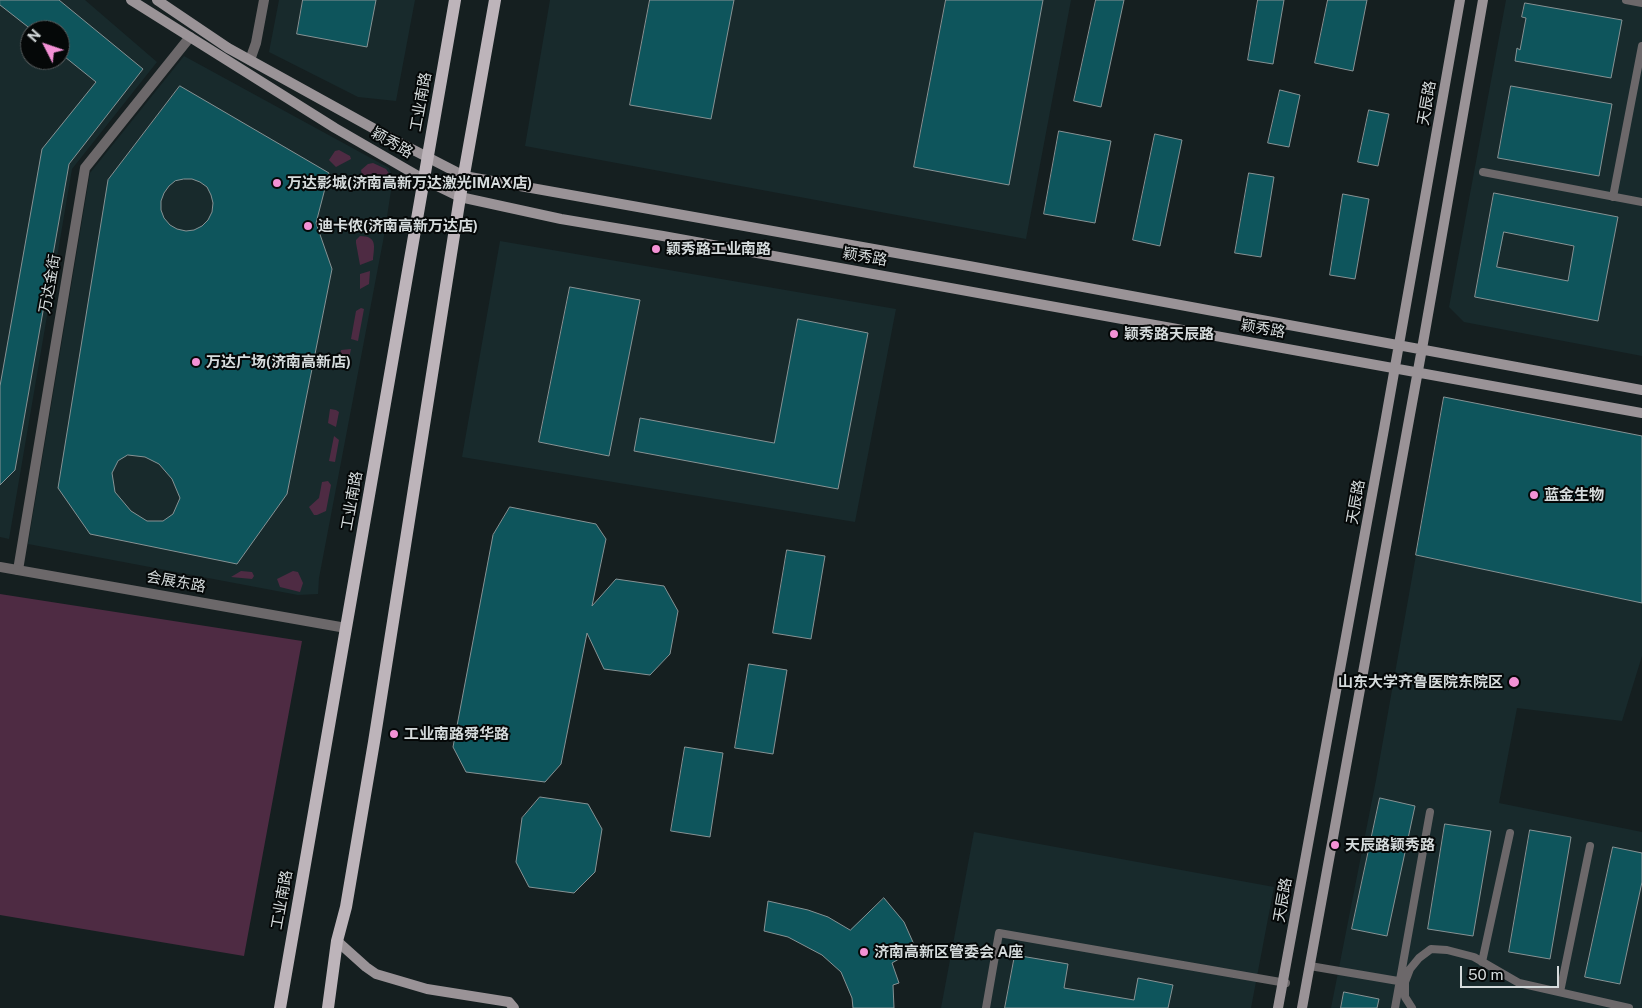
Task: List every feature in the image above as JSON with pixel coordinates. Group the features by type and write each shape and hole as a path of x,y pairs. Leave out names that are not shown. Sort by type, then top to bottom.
{"main road":[{"name":"颖秀路","path":"131,0 335,128 425,180 460,197 561,219 673,237 1642,413"},
{"name":"颖秀路","path":"156,0 228,48 464,176 968,266 1642,390"},
{"name":"工业南路","path":"280,1008 455,0"},
{"path":"328,1008 337,941 346,908 374,742 460,197 495,0"},
{"name":"天辰路","path":"1278,1008 1460,0"},
{"path":"1302,1008 1418,373 1483,0"},
{"path":"337,941 376,974 427,989 509,1002 514,1008"}],"street":[{"path":"250,60 256,42 264,0"},
{"name":"万达金街","path":"18,570 85,168 190,37"},
{"name":"会展东路","path":"0,567 346,628"}],"lane":[{"path":"1626,0 1642,3"},
{"path":"1613,197 1642,46"},
{"path":"1483,172 1642,202"},
{"path":"1395,1008 1402,982 1430,812"},
{"path":"1482,962 1510,833"},
{"path":"1560,992 1590,846"},
{"path":"986,1008 999,933 1284,983"},
{"path":"1412,1008 1405,998 1402,982 1414,963 1431,949 1447,950 1474,957 1519,982 1629,1008"},
{"path":"1310,966 1402,982"}],"shaded area":[{"path":"0,0 85,0 157,62 72,169 9,539 0,537"},
{"path":"279,0 415,0 396,101 358,97 269,52"},
{"path":"550,0 1071,0 1026,239 525,146"},
{"path":"1506,0 1642,0 1642,356 1464,322 1449,307"},
{"name":"万达广场(济南高新店)","path":"184,56 389,168 393,178 384,236 319,578 318,594 298,595 28,544 90,173"},
{"path":"339,150 350,156 351,159 336,167 329,160 335,151"},
{"path":"373,163 386,169 390,175 382,185 364,186 361,170 368,164"},
{"path":"360,236 370,238 374,243 374,247 373,260 360,265 356,240"},
{"path":"500,241 896,309 855,522 462,457"},
{"path":"370,271 369,284 360,289 360,274"},
{"path":"361,308 364,309 358,341 351,339 356,311"},
{"path":"351,349 347,368 339,363 341,350"},
{"path":"330,409 339,412 336,427 328,423"},
{"path":"334,436 339,440 335,462 329,461"},
{"path":"328,481 331,485 326,511 314,515 309,507 319,498 322,482"},
{"path":"1416,555 1642,603 1642,656 1622,721 1517,708 1499,803 1642,832 1642,1008 1331,1008 1376,780"},
{"path":"241,571 252,572 254,576 252,579 231,577"},
{"path":"293,571 298,572 303,583 300,592 280,587 277,579"},
{"path":"0,594 302,641 244,956 0,915"},
{"path":"974,832 1274,887 1251,1008 941,1008"}],"building":[{"path":"0,0 59,0 143,69 69,164 15,470 0,485 0,386 42,149 96,82 70,61 70,20 20,21 0,5"},
{"path":"303,0 376,0 367,47 297,34"},
{"path":"650,0 734,0 711,119 630,105"},
{"path":"946,0 1043,0 1009,185 914,167"},
{"path":"1096,0 1124,0 1101,107 1074,101"},
{"path":"1258,0 1284,0 1273,64 1248,60"},
{"path":"1328,0 1367,0 1353,71 1315,63"},
{"path":"1525,3 1622,20 1611,78 1515,61 1517,48 1520,50 1526,18 1522,17"},
{"name":"万达广场(济南高新店)","path":"180,86 329,173 316,223 332,269 287,494 237,564 90,534 58,488 108,180","holes":["192,179 207,187 213,203 212,212 208,220 202,226 186,231 170,225 164,218 161,210 161,201 169,186 175,181","128,455 145,457 159,464 172,479 180,498 173,514 163,521 147,521 131,511 115,492 112,473 118,461"]},
{"path":"1511,86 1612,104 1599,176 1498,158"},
{"path":"1280,90 1300,95 1289,147 1268,143"},
{"path":"1369,110 1389,114 1378,166 1358,162"},
{"path":"1059,131 1111,141 1095,223 1044,214"},
{"path":"1155,134 1182,140 1160,246 1133,240"},
{"path":"1249,173 1274,177 1261,257 1235,253"},
{"path":"1494,193 1618,217 1598,321 1475,297","holes":["1504,232 1574,246 1568,281 1497,267"]},
{"path":"1343,194 1369,199 1355,279 1330,275"},
{"path":"570,287 640,300 609,456 539,442"},
{"path":"798,319 868,333 838,489 634,451 640,418 774,443"},
{"name":"蓝金生物","path":"1444,397 1642,436 1642,603 1416,555"},
{"path":"510,507 596,524 606,539 592,606 616,579 664,586 678,611 670,654 650,675 604,669 587,633 561,764 545,782 466,772 453,747 493,535"},
{"path":"787,550 825,556 811,639 773,633"},
{"path":"749,664 787,670 773,754 735,748"},
{"path":"685,747 723,753 710,837 671,831"},
{"path":"540,797 588,804 602,829 595,872 574,893 529,887 516,862 522,818"},
{"path":"1380,798 1415,806 1387,936 1352,929"},
{"path":"1445,824 1491,831 1473,936 1428,929"},
{"path":"1530,830 1571,837 1550,959 1509,952"},
{"path":"1613,847 1642,853 1642,882 1620,984 1585,977"},
{"name":"济南高新区管委会 A座","path":"884,898 904,922 916,949 892,963 899,983 893,985 894,1008 853,1008 852,998 841,972 822,955 788,937 764,931 768,901 808,910 828,917 850,930"},
{"path":"1015,955 1068,964 1064,988 1134,1000 1138,978 1173,985 1168,1008 1005,1008"},
{"path":"1344,992 1379,999 1377,1008 1341,1008"}],"place":[{"name":"万达影城(济南高新万达激光IMAX店)","path":"277,183"},
{"name":"迪卡侬(济南高新万达店)","path":"308,226"},
{"name":"颖秀路工业南路","path":"656,249"},
{"name":"颖秀路天辰路","path":"1114,334"},
{"name":"万达广场(济南高新店)","path":"196,362"},
{"name":"蓝金生物","path":"1534,495"},
{"name":"山东大学齐鲁医院东院区","path":"1514,682"},
{"name":"工业南路舜华路","path":"394,734"},
{"name":"天辰路颖秀路","path":"1335,845"},
{"name":"济南高新区管委会 A座","path":"864,952"}]}
